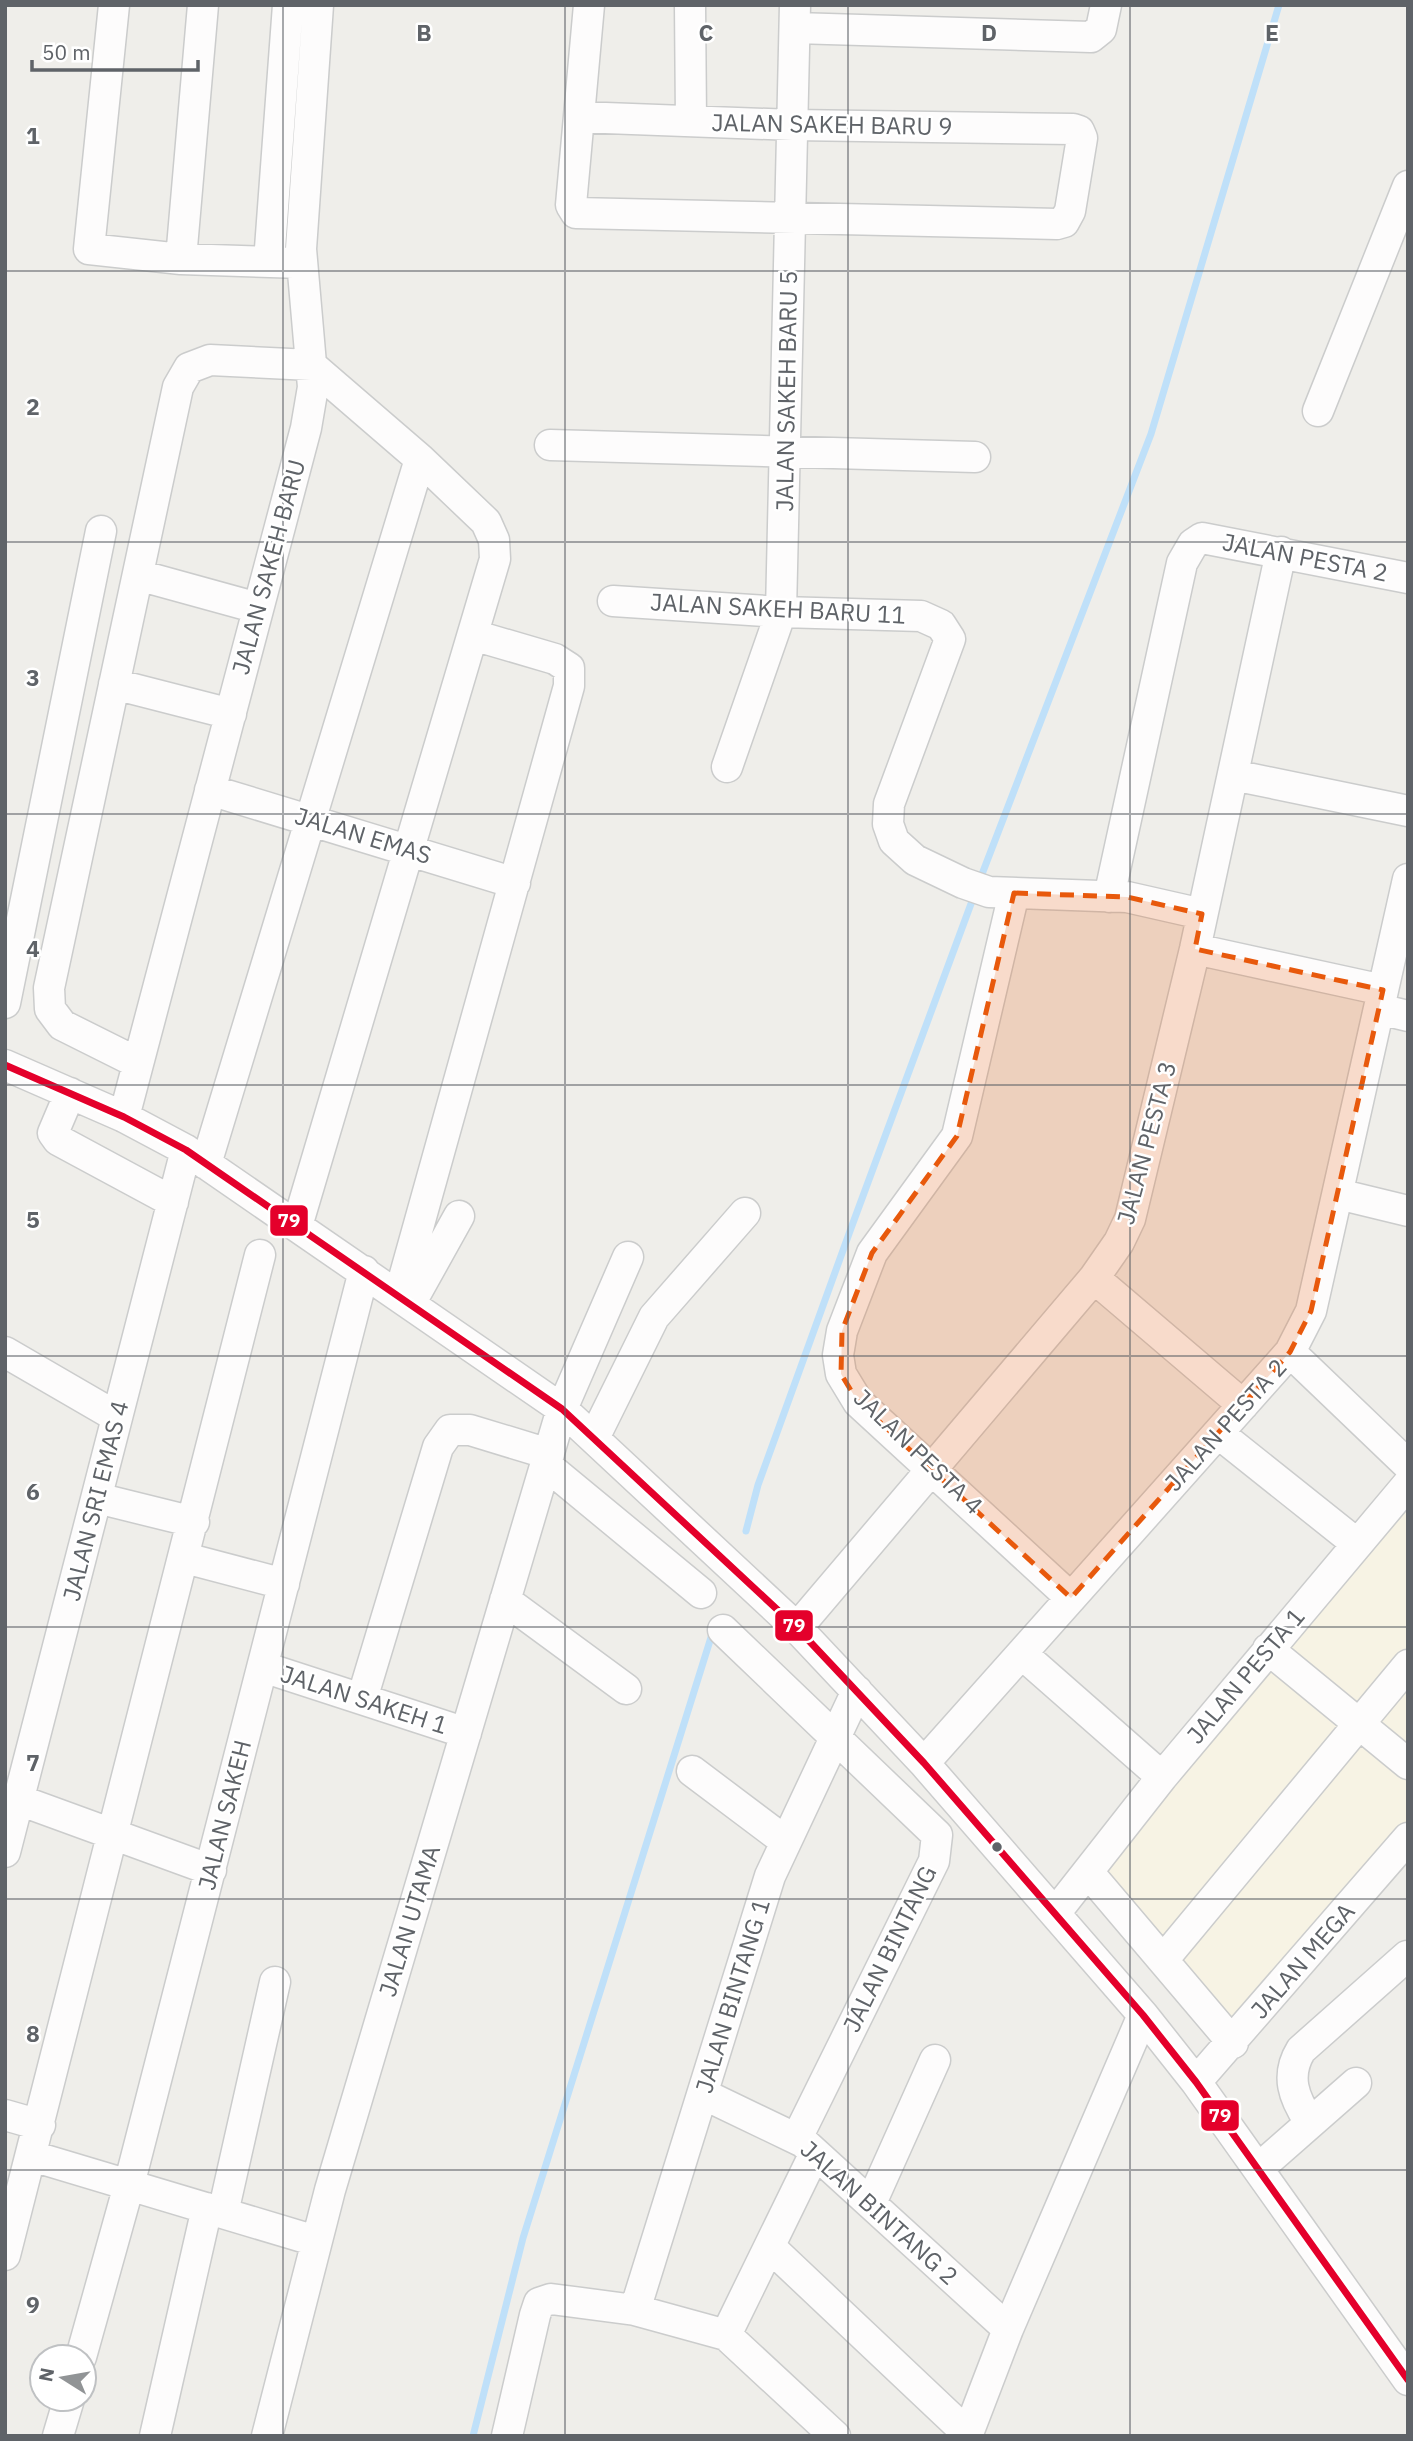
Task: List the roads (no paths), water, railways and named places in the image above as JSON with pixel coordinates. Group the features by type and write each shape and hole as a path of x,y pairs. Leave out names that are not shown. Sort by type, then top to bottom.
{"street":[{"path":"114,5 87,245 94,251 181,259 302,263"},
{"path":"181,259 203,5"},
{"path":"270,262 288,5"},
{"name":"JALAN SAKEH BARU","path":"124,1117 306,428 313,387 302,263 318,5"},
{"path":"589,5 571,205 576,213 791,217"},
{"path":"690,5 691,121"},
{"path":"795,17 1091,37 1101,29 1106,5"},
{"name":"JALAN SAKEH BARU 5","path":"727,768 781,612 795,17"},
{"name":"JALAN SAKEH BARU 9","path":"579,117 793,125 1073,130 1079,131 1082,138 1070,211 1064,222 1057,224 791,217"},
{"path":"1318,411 1408,186"},
{"path":"138,1063 62,1025 50,1009 49,988 178,387 189,368 210,360 310,365 420,459 486,522 494,540 495,559 297,1226"},
{"path":"551,445 975,457"},
{"name":"JALAN SRI EMAS 4","path":"5,1852 173,1202 196,1157 310,820 420,459"},
{"path":"5,1003 101,531"},
{"name":"JALAN PESTA 2","path":"1108,897 1182,563 1193,544 1202,538 1408,578"},
{"name":"JALAN PESTA 3","path":"797,1628 1094,1278 1119,1242 1130,1219 1195,949 1281,552"},
{"path":"138,575 258,608"},
{"name":"JALAN SAKEH BARU 11","path":"614,601 781,612 920,616 941,625 950,639 889,804 888,824 894,841 915,860 989,889"},
{"path":"404,1300 569,686 569,668 555,659 473,635"},
{"path":"114,684 231,713"},
{"path":"1233,775 1408,811"},
{"name":"JALAN EMAS","path":"210,790 515,883"},
{"name":"JALAN PESTA 2","path":"925,1763 1290,1352 1311,1311 1408,879"},
{"path":"989,889 1127,897 1202,914"},
{"name":"JALAN PESTA 4","path":"989,889 964,1114 957,1136 872,1253 842,1331 838,1355 841,1374 859,1402 1072,1598"},
{"path":"1195,949 1381,1000 1408,1016"},
{"path":"5,1065 124,1117 196,1157 562,1409 594,1438 797,1628 925,1763 1056,1912 1196,2082 1407,2375"},
{"path":"70,1093 55,1124 53,1133 58,1140 173,1202"},
{"path":"1338,1194 1408,1210"},
{"path":"594,1438 654,1317 745,1213"},
{"path":"404,1300 459,1216"},
{"path":"5,2255 185,1558 260,1255"},
{"name":"JALAN UTAMA","path":"267,2436 316,2241 562,1409 628,1256"},
{"name":"JALAN SAKEH","path":"85,2343 130,2185 364,1271"},
{"path":"1094,1278 1243,1405"},
{"path":"5,1352 117,1417"},
{"path":"1290,1352 1408,1465"},
{"path":"362,1699 438,1447 450,1430 470,1430 547,1460 701,1593"},
{"path":"1218,1433 1356,1543"},
{"name":"JALAN PESTA 1","path":"1056,1912 1162,1777 1408,1484"},
{"path":"97,1498 194,1522"},
{"path":"185,1558 284,1584"},
{"path":"505,1601 625,1689"},
{"name":"JALAN BINTANG","path":"723,1630 931,1828 937,1835 938,1845 934,1861 806,2147 769,2247 726,2335"},
{"path":"1268,1649 1408,1764"},
{"path":"1022,1654 1162,1777"},
{"path":"1163,1960 1408,1665"},
{"name":"JALAN SAKEH 1","path":"263,1667 466,1732"},
{"name":"JALAN BINTANG 1","path":"635,2310 770,1876 858,1691"},
{"path":"692,1771 785,1841"},
{"path":"19,1800 211,1870"},
{"name":"JALAN MEGA","path":"1196,2082 1233,2043 1408,1838"},
{"path":"1088,1872 1233,2043"},
{"path":"1309,2121 1297,2102 1293,2087 1293,2063 1301,2050 1408,1956"},
{"path":"155,2436 275,1982"},
{"path":"769,2247 968,2435 1008,2329 1143,2015"},
{"path":"871,2203 934,2060"},
{"path":"1258,2169 1309,2121 1356,2083"},
{"name":"JALAN BINTANG 2","path":"703,2094 806,2147 1008,2329"},
{"path":"5,2115 40,2125"},
{"path":"32,2157 316,2241"},
{"path":"507,2436 539,2304 551,2299 635,2310 726,2335 835,2436"},
{"path":"58,2436 65,2413"}],"waterway":[{"path":"979,882 1151,434 1279,5"},
{"path":"746,1531 758,1485 975,893"},
{"path":"473,2436 523,2238 713,1631"}]}
